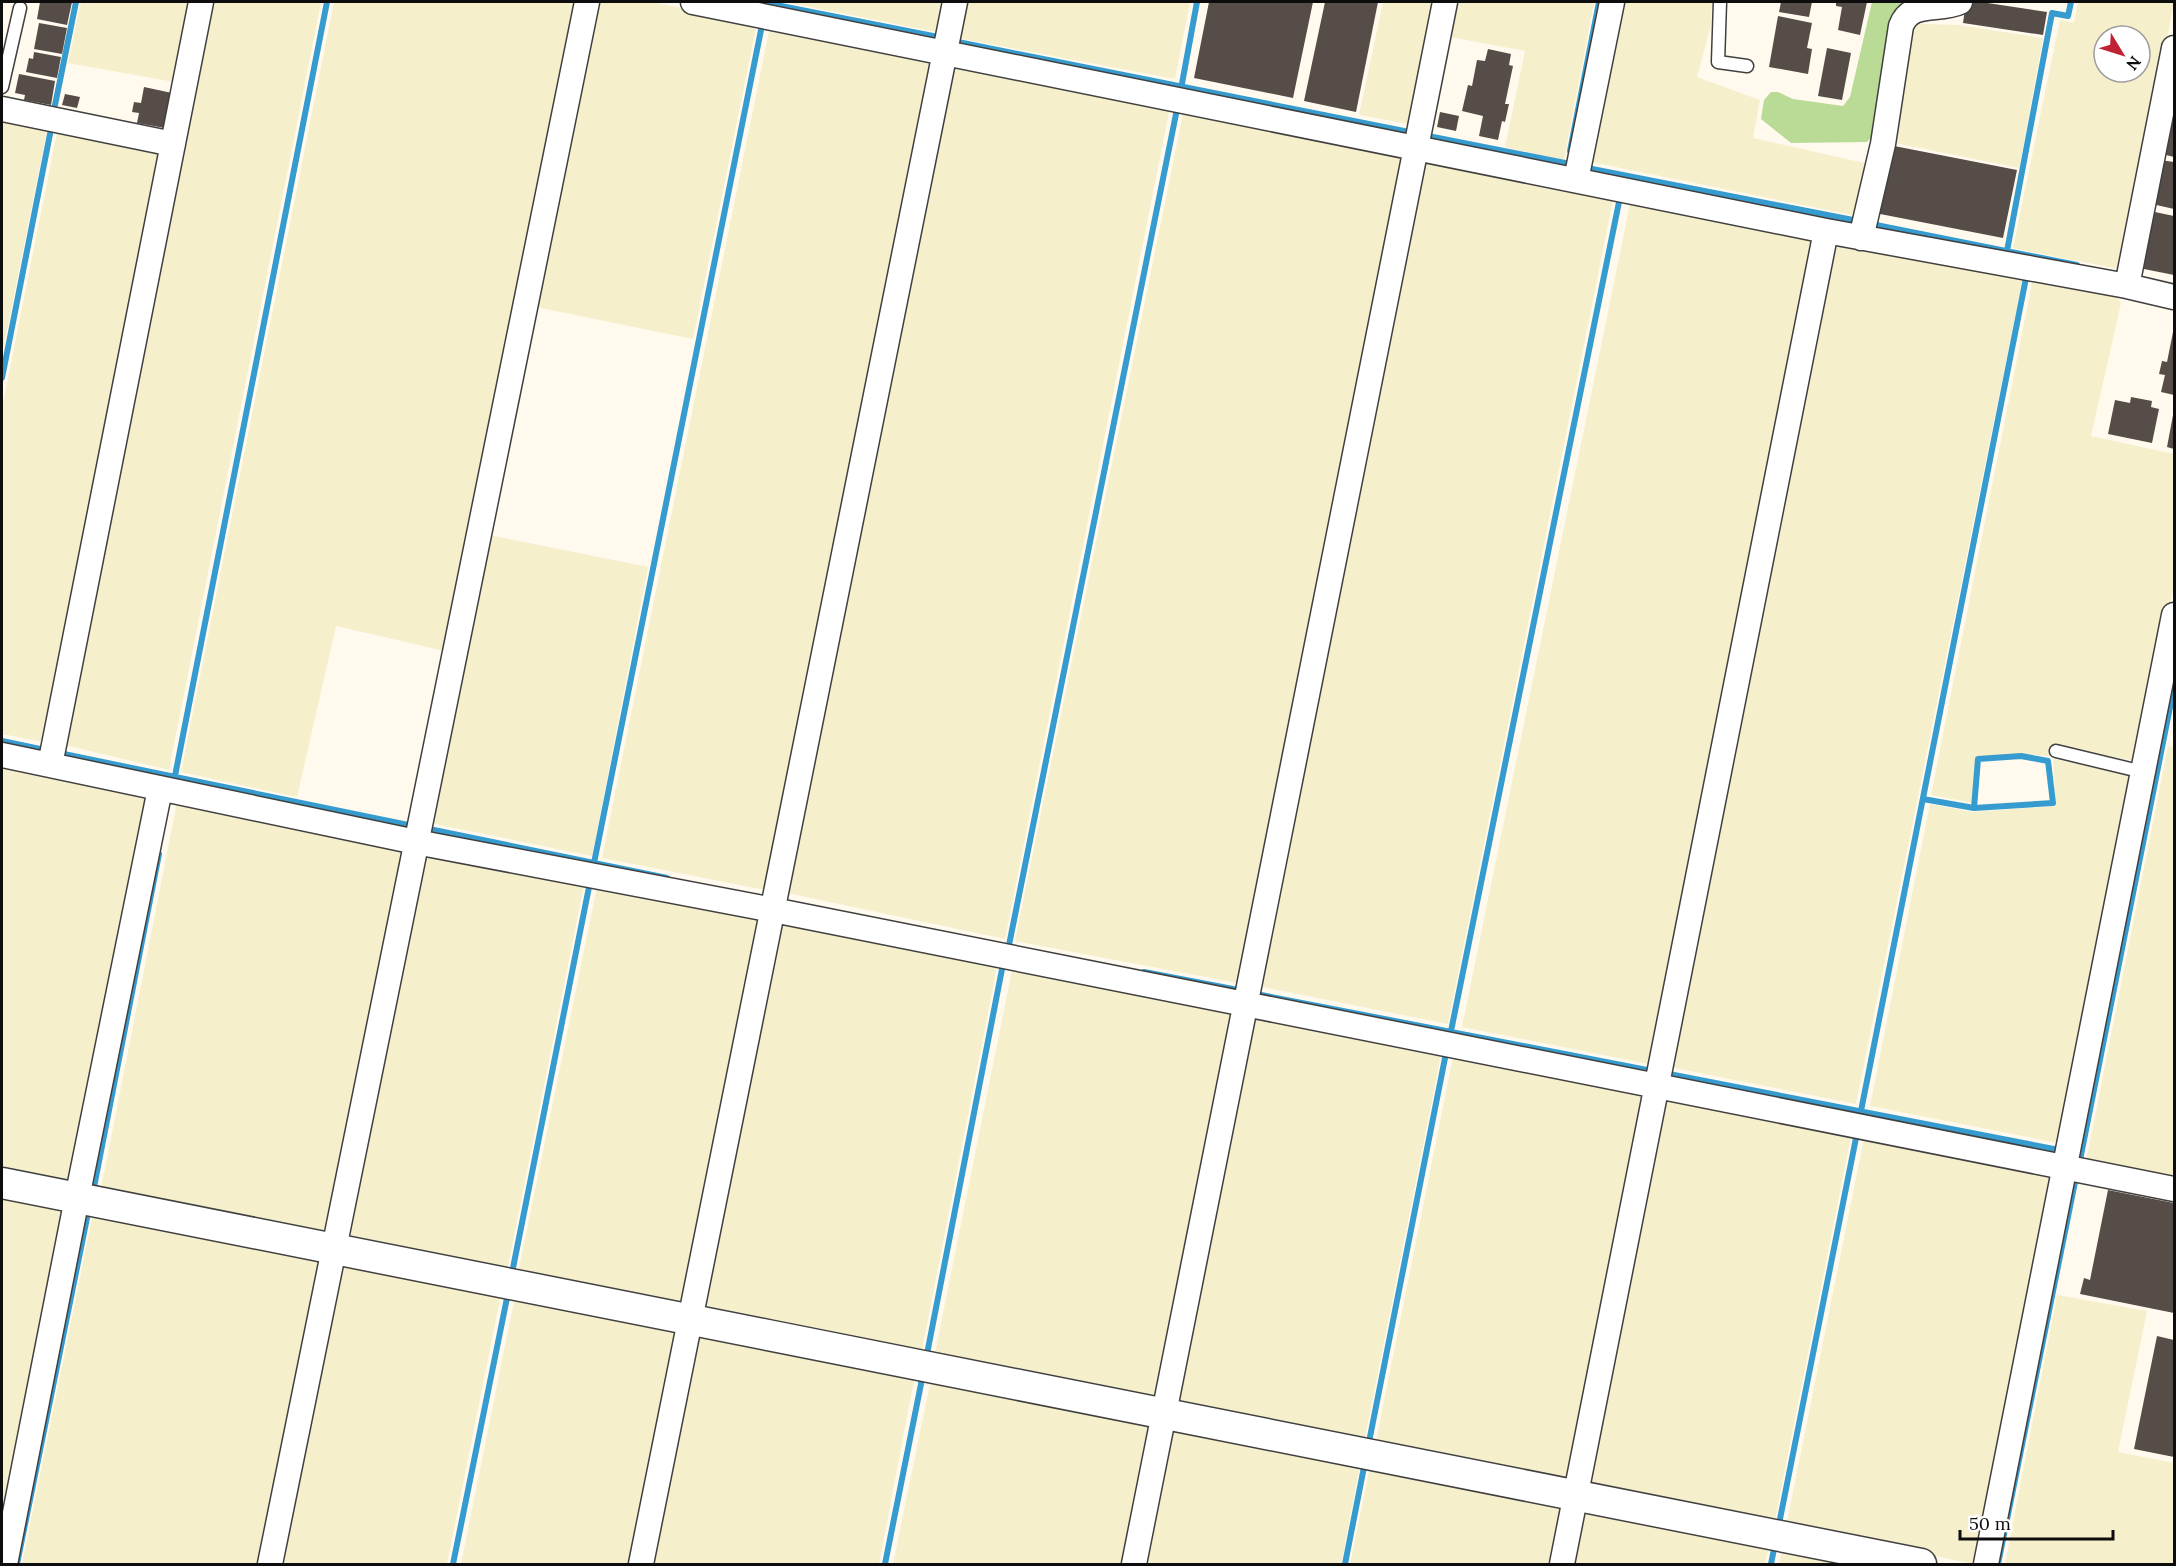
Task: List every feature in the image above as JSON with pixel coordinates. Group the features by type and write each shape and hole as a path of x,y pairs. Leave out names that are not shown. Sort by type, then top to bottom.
{"street":[{"path":"50,765 201,2"},
{"path":"270,1564 587,2"},
{"path":"693,2 1861,238 2127,286 2175,297"},
{"path":"641,1564 955,2"},
{"path":"1134,1564 1445,2"},
{"path":"1576,180 1611,2"},
{"path":"1861,238 1883,144 1901,26 1905,16 1914,9 1960,2"},
{"path":"2127,286 2175,48"},
{"path":"2,109 173,144"},
{"path":"1562,1564 1826,231"},
{"path":"1986,1564 2175,615"},
{"path":"2,755 416,842 773,910 2175,1189"},
{"path":"5,1564 160,789"},
{"path":"2,1183 334,1247 1164,1415 1921,1564"}],"lane":[{"path":"1720,2 1718,62 1747,66"},
{"path":"2,87 20,8"},
{"path":"2056,751 2143,772"}],"shaded area":[{"path":"81,2 195,2 180,83 68,63"},
{"path":"208,2 321,2 169,770 61,744"},
{"path":"334,2 578,2 449,652 336,626 297,797 181,772"},
{"path":"590,2 652,2 757,23 693,339 531,306"},
{"path":"785,2 948,2 942,33"},
{"path":"960,2 1190,2 1175,79 953,37"},
{"path":"1383,2 1437,2 1413,125 1359,115"},
{"path":"1452,2 1594,2 1564,160 1505,147 1525,51 1445,36"},
{"path":"1620,2 1712,2 1711,25 1697,77 1760,100 1753,138 1869,164 1857,216 1586,161"},
{"path":"2078,2 2174,2 2124,270 2013,248 2060,20 2074,23"},
{"path":"1908,25 1958,25 2043,38 2019,168 1890,142"},
{"path":"770,26 928,58 935,66 770,891 602,858"},
{"path":"952,64 1170,107 1005,939 782,892"},
{"path":"1184,109 1407,157 1243,984 1015,941"},
{"path":"2,116 48,125 2,355"},
{"path":"58,127 166,148 48,743 2,734 2,408"},
{"path":"1429,157 1614,195 1448,1024 1257,986 1421,163"},
{"path":"1631,199 1812,235 1819,243 1653,1065 1462,1027"},
{"path":"1837,240 2023,276 1856,1104 1664,1066 1828,255"},
{"path":"2033,278 2114,293 2121,303 2091,436 2174,454 2174,585 2140,754 2134,761 2054,745 2052,756 2022,754 1976,757 1973,803 1931,795"},
{"path":"484,534 648,567 592,856 430,823"},
{"path":"2168,746 2174,747 2174,1179 2086,1162"},
{"path":"2053,759 2130,774 2137,779 2063,1144 1870,1106 1930,804 1972,812 2056,806"},
{"path":"2,763 152,797 69,1184 2,1170"},
{"path":"177,802 407,853 331,1229 324,1235 101,1189"},
{"path":"424,849 585,880 507,1271 349,1239 341,1232"},
{"path":"598,882 762,918 681,1306 518,1273"},
{"path":"782,918 998,962 921,1355 704,1311"},
{"path":"1013,965 1228,1008 1235,1015 1161,1391 1153,1402 934,1358"},
{"path":"1258,1015 1442,1050 1364,1443 1183,1407 1175,1398 1249,1024"},
{"path":"1454,1052 1648,1095 1568,1484 1375,1446"},
{"path":"1668,1095 1852,1131 1774,1525 1585,1487 1658,1100"},
{"path":"1865,1133 2050,1170 2055,1180 1975,1564 1786,1527"},
{"path":"2,1194 63,1206 69,1218 2,1547"},
{"path":"93,1213 319,1257 325,1267 265,1564 22,1564"},
{"path":"344,1261 501,1294 447,1564 277,1564 337,1267"},
{"path":"2057,1295 2147,1311 2118,1452 2174,1463 2174,1564 2005,1564"},
{"path":"515,1296 678,1330 636,1564 461,1564"},
{"path":"698,1333 915,1375 879,1564 647,1564"},
{"path":"931,1379 1146,1421 1152,1437 1126,1564 893,1564"},
{"path":"1178,1428 1360,1465 1341,1564 1141,1564 1168,1436"},
{"path":"1370,1467 1556,1505 1563,1513 1553,1564 1350,1564"},
{"path":"1582,1508 1769,1546 1765,1564 1566,1564"},
{"path":"1782,1549 1860,1564 1779,1564"}],"green space":[{"path":"1872,2 1901,2 1879,129 1867,142 1791,143 1761,119 1764,100 1771,92 1778,92 1793,99 1843,106 1850,97"}],"building":[{"path":"40,2 72,2 67,25 37,19"},
{"path":"1209,2 1313,2 1293,98 1194,78"},
{"path":"1325,2 1378,2 1356,112 1304,101"},
{"path":"1781,2 1812,2 1809,17 1779,12"},
{"path":"1836,2 1867,2 1860,35 1838,30 1842,7 1836,6"},
{"path":"1966,2 1981,2 2047,12 2043,35 1963,23"},
{"path":"1778,16 1812,23 1807,48 1812,49 1808,74 1769,67"},
{"path":"39,23 67,28 62,54 34,49"},
{"path":"1827,48 1851,53 1842,100 1818,96"},
{"path":"1488,49 1511,54 1509,65 1513,66 1505,104 1509,104 1498,140 1479,136 1483,116 1462,111 1468,85 1472,86 1477,60 1485,61"},
{"path":"34,52 61,57 57,78 26,72 29,58 33,59"},
{"path":"19,74 55,81 51,105 24,100 25,95 15,93"},
{"path":"144,87 172,93 165,128 137,123 139,113 132,112 134,102 141,103"},
{"path":"65,94 80,97 77,108 62,105"},
{"path":"2171,110 2174,110 2174,157 2162,154"},
{"path":"1440,112 1459,116 1456,131 1437,127"},
{"path":"1889,145 2017,170 2003,238 1875,213"},
{"path":"2160,160 2174,162 2174,209 2152,204"},
{"path":"2150,211 2174,216 2174,275 2139,268"},
{"path":"2173,332 2174,395 2161,392 2165,375 2159,374 2162,361 2167,362"},
{"path":"2131,397 2152,401 2151,407 2159,409 2152,443 2108,434 2115,400 2130,403"},
{"path":"2174,415 2174,449 2167,447"},
{"path":"2108,1190 2174,1203 2174,1313 2080,1294 2084,1278 2090,1280"},
{"path":"2157,1336 2174,1340 2174,1457 2134,1449"}],"waterway":[{"path":"55,105 76,2"},
{"path":"174,781 327,2"},
{"path":"761,2 938,37"},
{"path":"1181,89 1197,2"},
{"path":"1570,151 1599,2"},
{"path":"2007,251 2052,13 2068,16 2071,2"},
{"path":"593,868 762,25"},
{"path":"953,41 1409,132"},
{"path":"1009,945 1177,109"},
{"path":"2,378 51,129"},
{"path":"1428,136 1570,164"},
{"path":"1587,168 1853,220"},
{"path":"1450,1036 1619,202"},
{"path":"1871,224 2077,265"},
{"path":"1860,1116 2026,278"},
{"path":"2080,1160 2174,687"},
{"path":"2,741 40,749"},
{"path":"59,753 413,826"},
{"path":"1923,799 1974,808 2053,803 2048,761 2021,756 1978,759 1974,808"},
{"path":"429,829 667,878"},
{"path":"94,1187 159,854"},
{"path":"512,1273 590,882"},
{"path":"927,1354 1003,964"},
{"path":"1144,972 1238,990"},
{"path":"1256,994 1647,1070"},
{"path":"1369,1442 1446,1053"},
{"path":"1669,1074 2059,1150"},
{"path":"1779,1524 1857,1133"},
{"path":"1998,1564 2076,1177"},
{"path":"17,1564 88,1213"},
{"path":"453,1564 507,1298"},
{"path":"885,1564 922,1379"},
{"path":"1345,1564 1364,1467"},
{"path":"1771,1564 1774,1549"}]}
